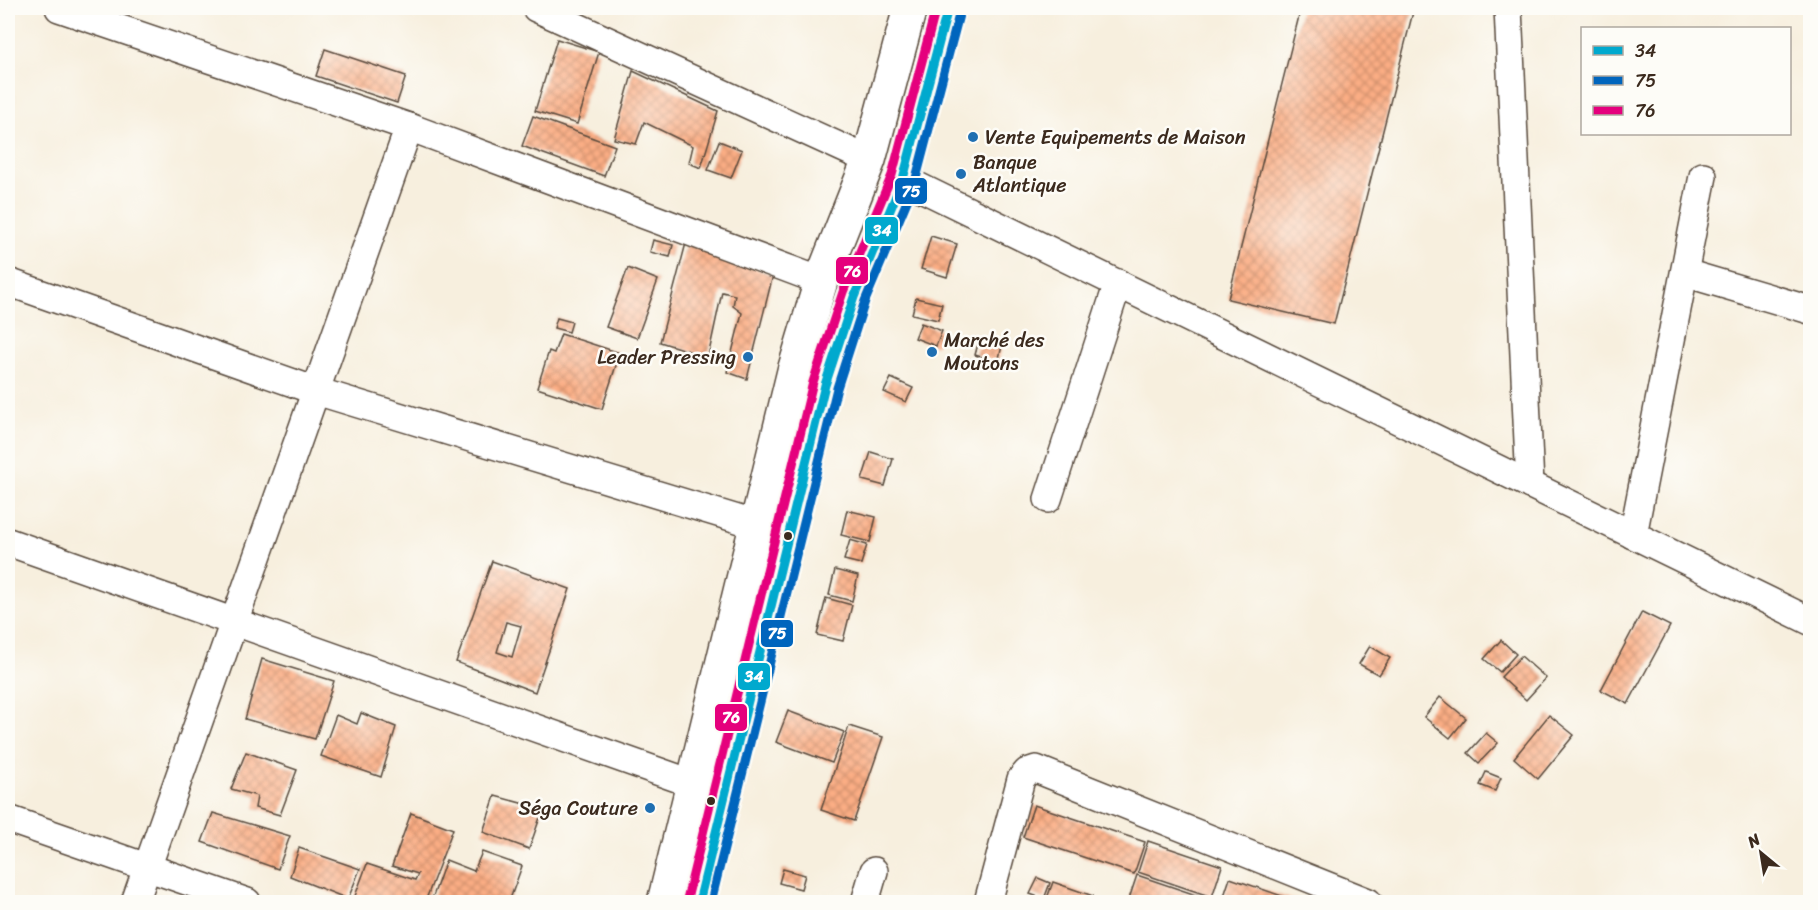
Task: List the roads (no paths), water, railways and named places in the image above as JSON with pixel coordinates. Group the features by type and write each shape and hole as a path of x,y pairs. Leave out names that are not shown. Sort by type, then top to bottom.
{"highway":[{"path":"664,903 794,371 821,281 869,160 910,8"},
{"path":"699,903 825,385 854,297 903,179 948,8"}],"street":[{"path":"59,8 409,127 821,281"},
{"path":"536,8 869,160"},
{"path":"1508,8 1530,485"},
{"path":"135,903 409,127"},
{"path":"1633,535 1703,176"},
{"path":"903,179 1810,621"},
{"path":"1684,273 1810,310"},
{"path":"8,282 316,391 788,535"},
{"path":"1048,499 1118,284"},
{"path":"8,542 694,784"},
{"path":"988,903 1021,779 1027,772 1036,769 1368,903"},
{"path":"8,819 247,903"},
{"path":"865,903 874,871"}],"place":[{"name":"Vente Equipements de Maison","path":"973,137"},
{"name":"Banque Atlantique","path":"961,174"},
{"name":"Marché des Moutons","path":"932,352"},
{"name":"Leader Pressing","path":"748,357"},
{"name":"Séga Couture","path":"650,808"}]}
